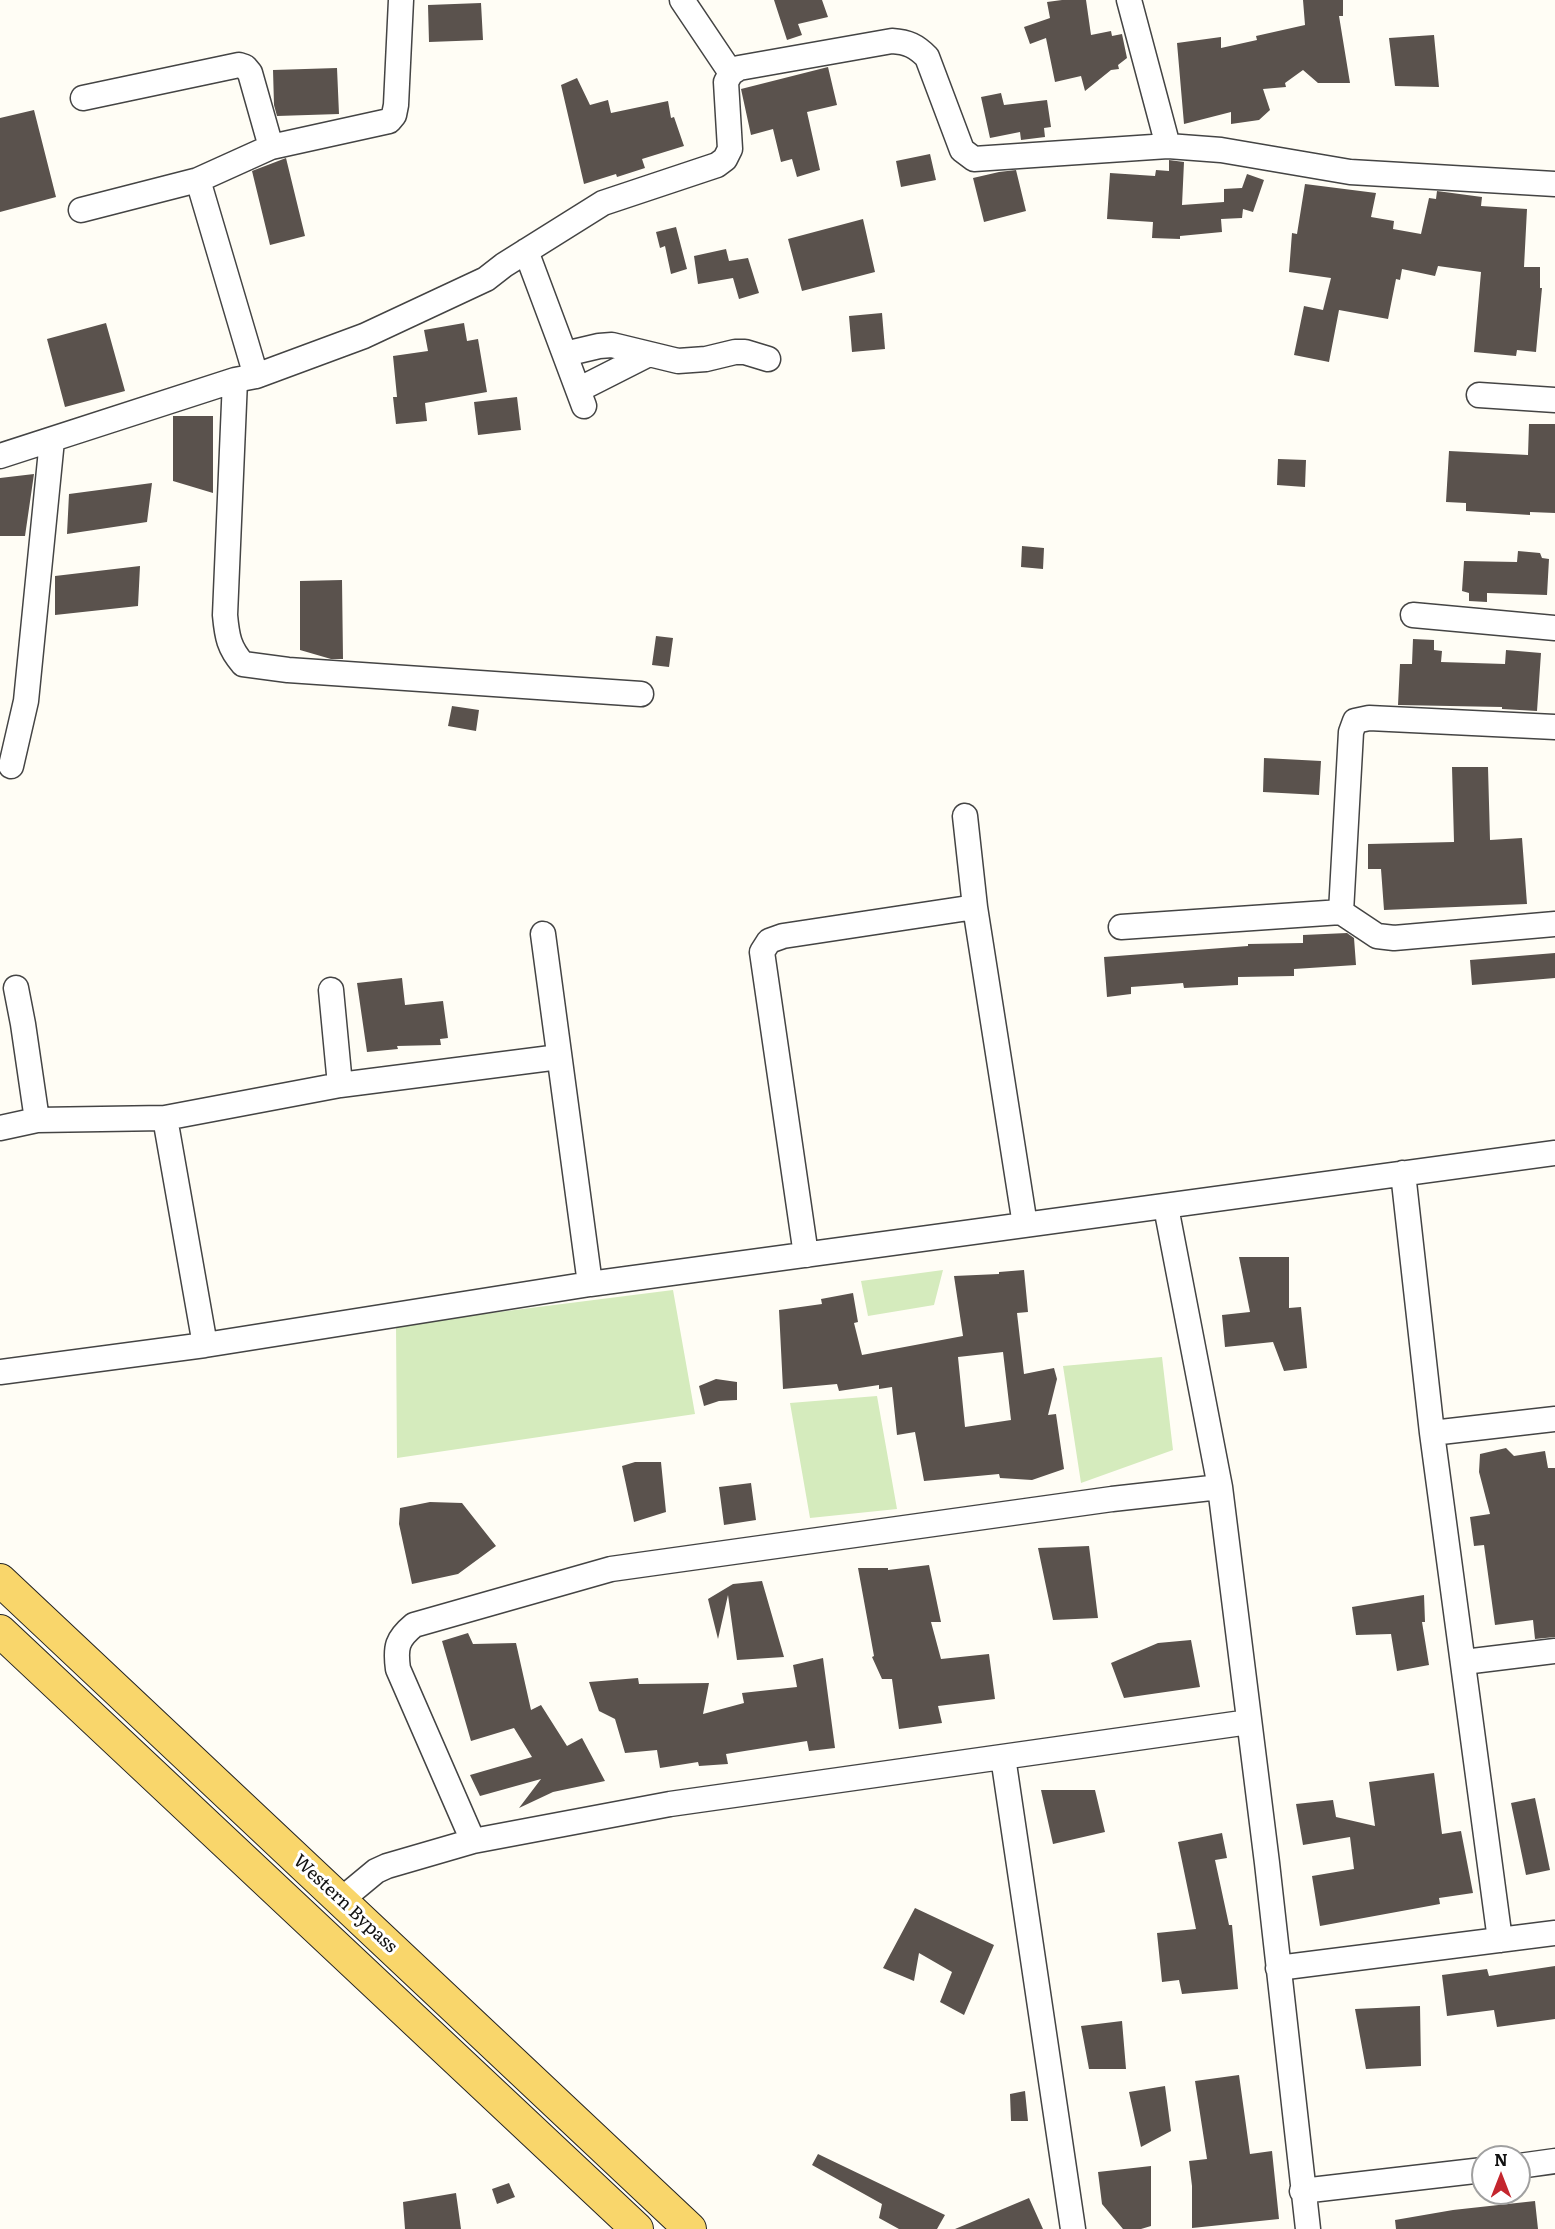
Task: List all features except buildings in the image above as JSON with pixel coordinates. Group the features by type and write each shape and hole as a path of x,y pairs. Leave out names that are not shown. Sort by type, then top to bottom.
{"main road":[{"name":"Western Bypass","path":"0,1580 690,2229"},
{"name":"Western Bypass","path":"0,1631 637,2229"}],"street":[{"path":"81,210 198,180 271,147 388,121 394,115 401,0"},
{"path":"682,0 730,73"},
{"path":"1129,0 1168,146"},
{"path":"0,456 245,378 364,336 486,279 603,203 717,165 725,159 730,149 726,82 730,73 739,68 892,41 905,42 916,47 927,57 962,150 974,159 1168,146 1221,150 1350,172 1555,184"},
{"path":"83,98 239,65 245,67 250,73 271,147"},
{"path":"198,180 245,378 225,615 226,632 231,651 243,664 288,670 641,694"},
{"path":"526,251 581,398 649,354"},
{"path":"565,354 612,345 678,361 706,359 735,352 768,358"},
{"path":"1479,395 1555,400"},
{"path":"11,766 26,701 52,440"},
{"path":"1413,615 1555,628"},
{"path":"1341,912 1351,732 1355,721 1368,718 1555,727"},
{"path":"965,816 975,907 1025,1225"},
{"path":"806,1255 762,952 769,941 783,936 975,907"},
{"path":"1121,927 1341,912 1377,936 1394,938 1555,924"},
{"path":"543,934 590,1284"},
{"path":"16,988 37,1120"},
{"path":"331,990 340,1085"},
{"path":"0,1128 37,1120 165,1118 340,1085 559,1057"},
{"path":"165,1118 205,1345"},
{"path":"0,1372 205,1345 590,1284 1555,1154"},
{"path":"1403,1173 1432,1433 1500,1940"},
{"path":"1166,1207 1220,1487 1308,2229"},
{"path":"1432,1433 1555,1419"},
{"path":"473,1841 398,1669 396,1652 401,1636 414,1625 611,1569 1112,1499 1220,1487"},
{"path":"1464,1662 1555,1651"},
{"path":"341,1900 387,1866 473,1841 670,1804 1249,1722"},
{"path":"1004,1757 1073,2229"},
{"path":"1278,1968 1555,1933"},
{"path":"1531,2165 1555,2162"},
{"path":"1302,2191 1471,2171"}],"green space":[{"path":"943,1270 934,1305 868,1316 861,1281"},
{"path":"673,1290 695,1414 397,1458 396,1325"},
{"path":"1162,1357 1173,1450 1081,1483 1063,1366"},
{"path":"877,1396 897,1509 810,1518 790,1403"}]}
